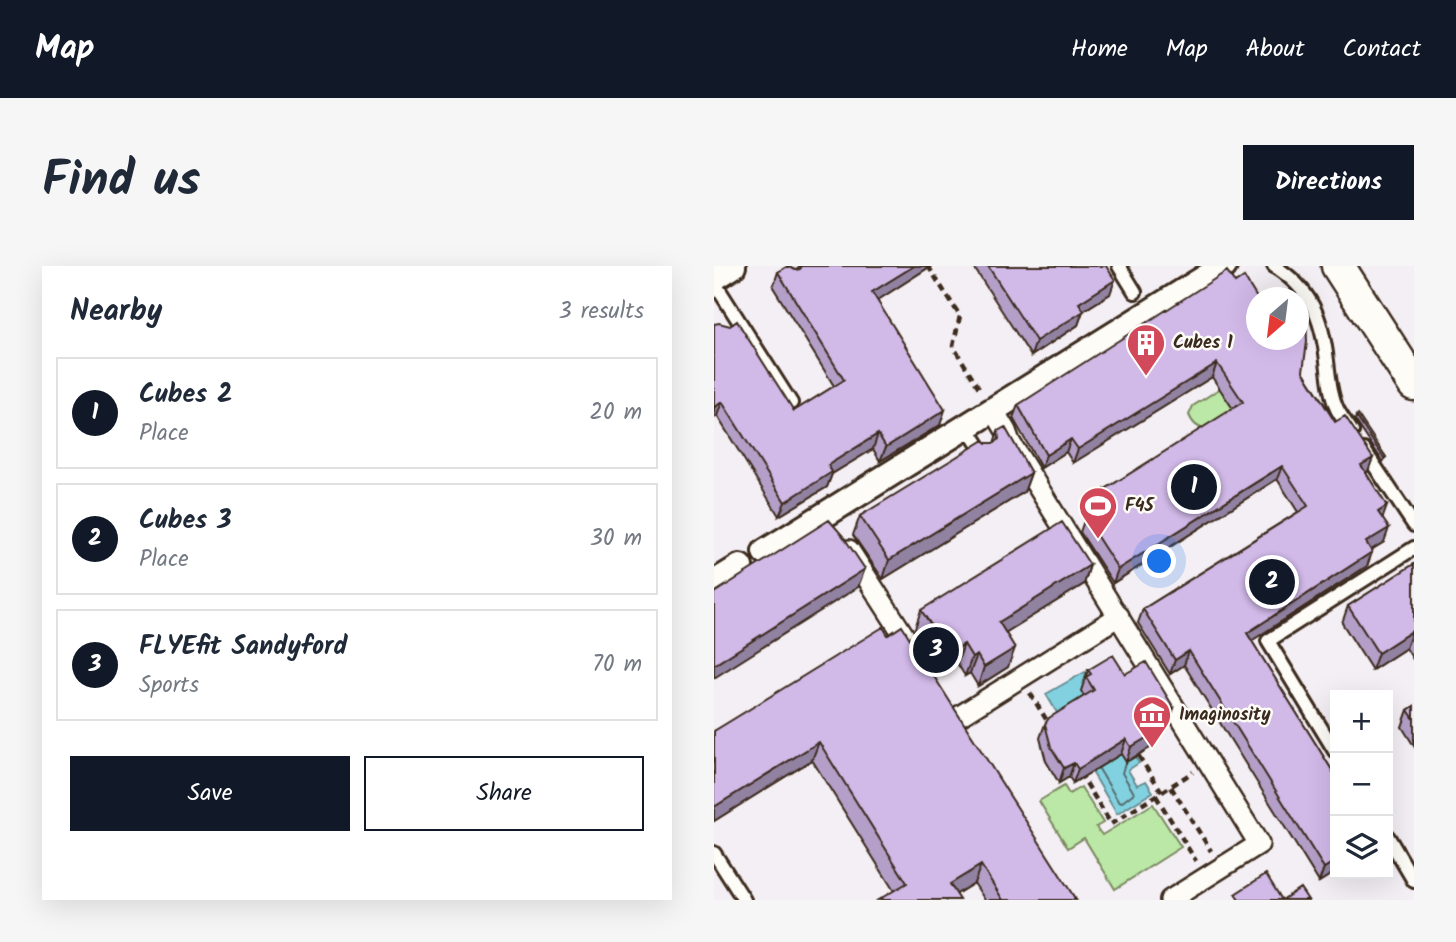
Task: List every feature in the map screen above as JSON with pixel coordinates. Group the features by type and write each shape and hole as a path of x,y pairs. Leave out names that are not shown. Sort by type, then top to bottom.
{"street":[{"path":"778,553 824,515 1224,266"},
{"path":"1338,266 1414,384"},
{"path":"993,409 1010,442 1259,844 1170,900"},
{"path":"824,515 925,667"},
{"path":"714,583 740,567"},
{"path":"969,735 954,712 1020,678 1119,616"}],"lane":[{"path":"1119,266 1136,292"},
{"path":"1274,266 1301,287 1314,306 1326,349 1331,389 1337,409 1414,525"},
{"path":"723,272 778,391 791,403"},
{"path":"966,426 984,454"},
{"path":"1330,743 1268,641 1414,548"},
{"path":"1393,845 1414,881"},
{"path":"714,853 744,900"}],"path":[{"path":"928,266 960,316 953,346 993,409"},
{"path":"1020,678 1054,733"},
{"path":"1138,755 1162,792"},
{"path":"1076,767 1111,824 1209,762"},
{"path":"1171,786 1214,872"},
{"path":"1156,796 1214,872"}],"green space":[{"path":"1221,388 1237,413 1211,428 1199,427 1189,415 1193,406"},
{"path":"1064,786 1069,794 1081,787 1103,823 1096,827 1102,835 1153,804 1181,847 1115,889 1084,838 1068,848 1039,801"}],"water":[{"path":"1085,672 1139,763 1128,770 1137,785 1146,781 1153,792 1117,814 1046,694"}],"building":[{"path":"788,266 795,270 802,266 914,266 872,292 945,410 886,447 878,434 828,465 832,472 785,502 722,402 715,407 714,405 714,324 730,326 737,321 794,411 844,380 778,272"},
{"path":"988,266 1106,266 1115,280 1079,303 1084,311 1036,341"},
{"path":"1227,271 1235,283 1244,277 1250,287 1246,287 1246,350 1306,350 1303,371 1335,422 1345,416 1373,458 1361,465 1387,506 1378,512 1389,528 1366,542 1372,552 1247,633 1330,767 1330,864 1324,868 1189,651 1175,660 1143,609 1308,506 1282,466 1118,569 1085,518 1112,502 1104,490 1243,402 1217,363 1078,449 1071,439 1046,455 1018,405"},
{"path":"1358,415 1386,457 1384,458 1356,416"},
{"path":"1005,427 1031,473 889,560 860,516 984,440 987,443 995,443 999,439 998,431"},
{"path":"829,520 865,569 714,665 714,593"},
{"path":"1062,522 1090,565 999,622 1015,648 984,667 977,655 972,657 964,644 950,653 921,610"},
{"path":"1414,564 1414,634 1412,631 1378,653 1348,606"},
{"path":"902,626 1076,900 1003,900 981,865 950,884 960,900 878,900 907,883 819,742 714,807 714,731 883,627 888,635"},
{"path":"1113,655 1125,674 1146,662 1174,708 1152,721 1158,731 1131,747 1126,739 1078,769 1074,763 1064,768 1051,747 1045,724 1049,718 1094,690 1086,677 1091,674 1088,670"},
{"path":"1414,706 1414,719 1408,710"},
{"path":"1266,874 1282,900 1239,900 1235,894"},
{"path":"1300,888 1308,900 1282,900"}],"place":[{"name":"Cubes 1","path":"1146,377"},
{"name":"Cubes 2","path":"1194,487"},
{"name":"F45","path":"1098,540"},
{"name":"Cubes 3","path":"1272,582"},
{"name":"FLYEfit Sandyford","path":"936,650"},
{"name":"Imaginosity","path":"1152,749"}]}
